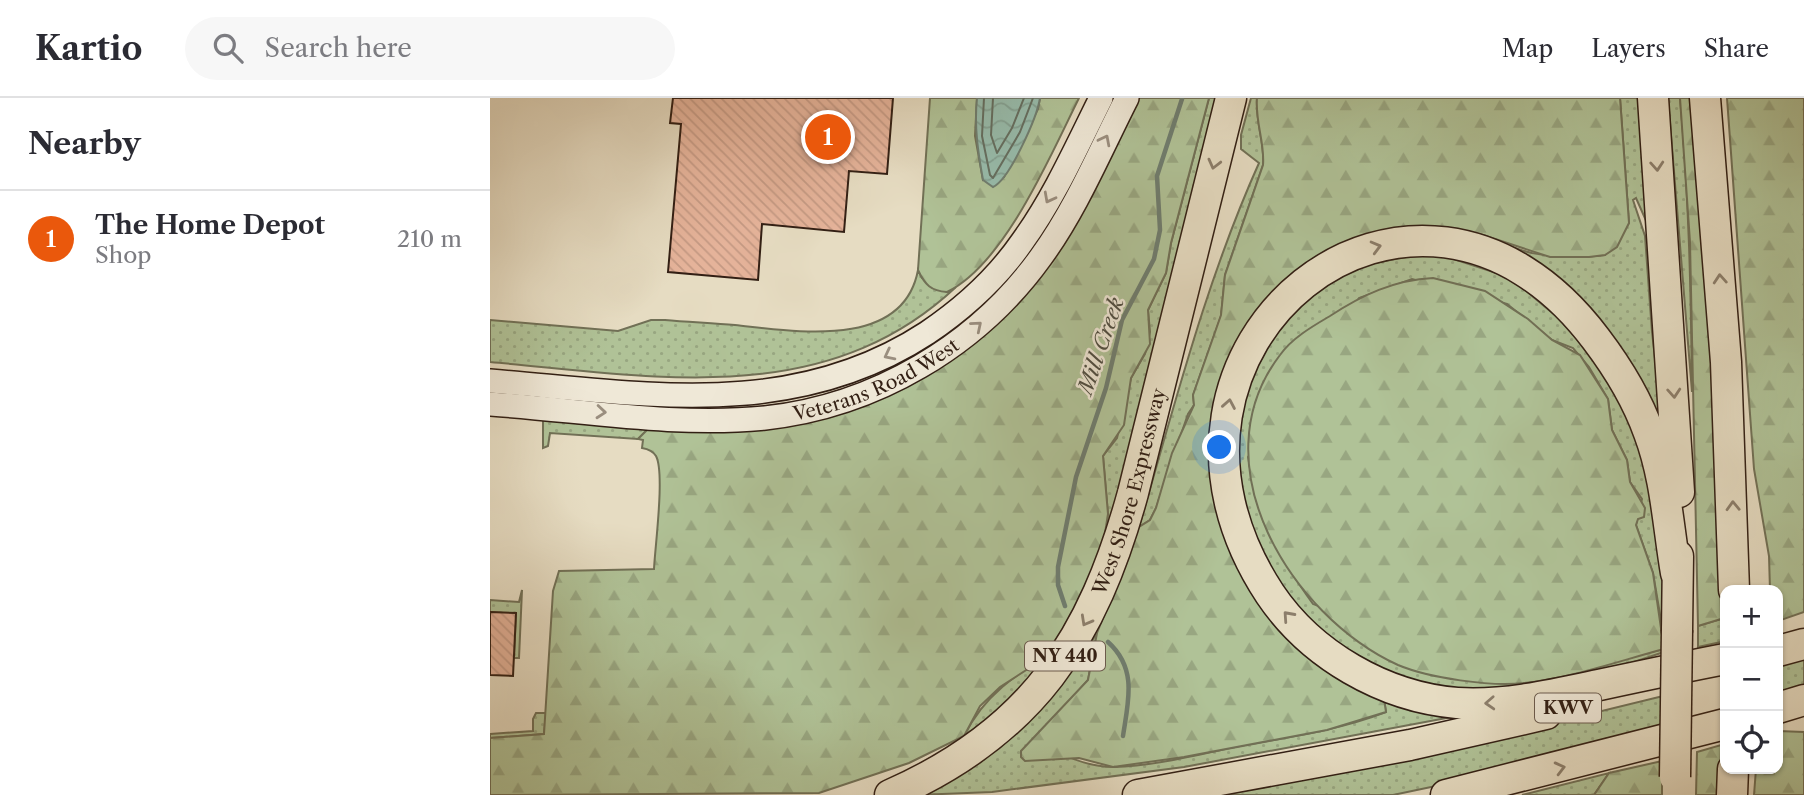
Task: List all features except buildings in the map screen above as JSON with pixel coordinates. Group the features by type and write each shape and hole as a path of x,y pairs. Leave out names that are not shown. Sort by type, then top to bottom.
{"highway":[{"name":"West Shore Expressway","path":"890,795 951,765 1013,717 1052,675 1096,604 1133,493 1231,98"},
{"path":"1653,98 1678,468 1680,544 1676,573"},
{"path":"1705,98 1729,420 1734,585"},
{"path":"1675,786 1677,630 1676,573 1662,478 1639,408 1615,366 1585,324 1558,294 1525,269 1488,252 1450,243 1408,242 1372,248 1333,263 1303,282 1264,322 1246,352 1232,386 1226,426 1225,464 1236,523 1252,562 1276,602 1309,638 1345,665 1381,683 1419,696 1475,704 1547,696 1720,660"},
{"name":"KWV","path":"1138,795 1410,745 1596,702 1720,667"},
{"path":"1783,706 1804,700"},
{"path":"1446,795 1720,725"},
{"path":"1732,795 1733,774"}],"street":[{"name":"Veterans Road West","path":"490,404 533,407 663,406 818,383 897,351 944,321 986,285 1023,242 1101,98"},
{"name":"Veterans Road West","path":"490,381 617,391 663,406 737,419 797,413 864,394 935,358 1005,301 1042,256 1060,228 1127,98"},
{"path":"533,407 543,396 553,393 617,391"}],"green space":[{"path":"930,98 977,98 975,136 983,180 1004,177 1038,109 1040,98 1079,98 1040,177 1007,233 968,278 947,292 929,286 918,270"},
{"path":"1137,98 1209,98 1171,243 1166,273 1148,310 1150,344 1131,378 1124,425 1103,456 1108,514 1100,565 1054,652 1000,687 980,706 964,736 909,763 819,793 490,795 490,738 544,734 553,591 559,571 654,569 660,493 659,465 655,454 642,448 643,440 638,439 650,427 747,429 966,348"},
{"path":"1209,98 1223,98 1100,565 1108,514 1103,456 1117,438 1131,378 1145,354 1150,332 1148,310 1166,273 1171,243"},
{"path":"1251,98 1257,98 1263,165 1225,275 1221,316 1193,395 1194,405 1188,414 1156,508 1150,520 1139,527 1207,298 1259,163 1241,149 1241,135"},
{"path":"1257,98 1620,98 1629,223 1617,247 1605,255 1589,257 1550,257 1480,234 1402,235 1244,337 1231,534 1384,699 1386,712 1327,730 1184,757 1113,767 1079,758 1025,761 1021,757 1021,751 1088,680 1097,633 1139,527 1150,520 1156,508 1172,453 1194,405 1193,395 1221,315 1225,275 1263,165"},
{"path":"1620,98 1638,98 1648,225 1636,198 1633,200 1645,236 1663,430 1630,378 1457,233 1541,254 1578,257 1605,255 1629,223"},
{"path":"1668,98 1680,98 1689,245 1692,392"},
{"path":"1680,98 1692,98 1711,358 1720,554 1720,619 1698,626 1690,242"},
{"path":"1727,98 1804,98 1804,612 1783,619 1783,585 1770,585 1769,556 1754,469"},
{"path":"1432,252 1527,283 1608,374 1653,474 1665,593 1664,638 1653,573 1636,525 1642,499 1630,482 1627,460 1612,430 1608,399 1589,367 1573,348 1552,340 1507,304 1412,279 1359,298 1248,457 1263,518 1279,552 1313,604 1523,683 1664,649 1664,652 1607,671 1524,689 1445,690 1387,674 1316,629 1276,582 1247,520 1236,454 1247,377 1291,307 1349,268"},
{"path":"918,270 922,278 947,292 956,287 905,326 850,353 794,369 735,376 674,377 490,362 490,320 618,331 651,320 814,332 869,325 891,314 908,296"},
{"path":"1433,278 1485,291 1528,319 1552,340 1580,355 1608,399 1612,430 1627,460 1630,482 1645,508 1644,517 1638,519 1636,525 1653,573 1664,649 1542,681 1495,684 1443,677 1398,665 1359,642 1323,611 1292,574 1268,533 1253,488 1248,443 1257,398 1280,355 1290,343 1310,328 1354,301 1379,290 1405,282"},
{"path":"543,417 650,427 638,439 550,433 548,446 543,448"},
{"path":"522,590 519,658 514,658 516,614 490,612 490,600 519,602"},
{"path":"1720,619 1720,642 1698,647 1698,626"},
{"path":"1097,633 1088,680 1035,740 1063,755 1093,765 1114,767 1162,762 1332,728 1386,712 1384,699 1468,714 1184,767 992,792 917,795 1054,691 1078,663"},
{"path":"1054,652 1013,698 964,736 991,697"},
{"path":"1804,655 1804,690 1783,697 1783,661"},
{"path":"1663,696 1663,727 1517,769 1393,795 1186,795 1459,746"},
{"path":"536,713 546,713 544,734 490,738 490,734 533,731"},
{"path":"1783,731 1804,732 1804,795 1754,795 1756,774 1783,774"},
{"path":"1720,745 1720,795 1696,795 1697,752"},
{"path":"1662,761 1662,795 1594,795 1609,773"},
{"path":"1609,773 1594,795 1522,795"}],"water":[{"path":"977,98 1040,98 1015,160 1000,182 993,187 983,180 976,129"}],"waterway":[{"name":"Mill Creek","path":"1065,606 1058,585 1058,567 1076,477 1106,388 1122,320 1154,259 1160,230 1157,176 1182,99"},
{"name":"Mill Creek","path":"1108,642 1124,663 1129,686 1123,736"}],"place":[{"name":"The Home Depot","path":"828,137"}]}
